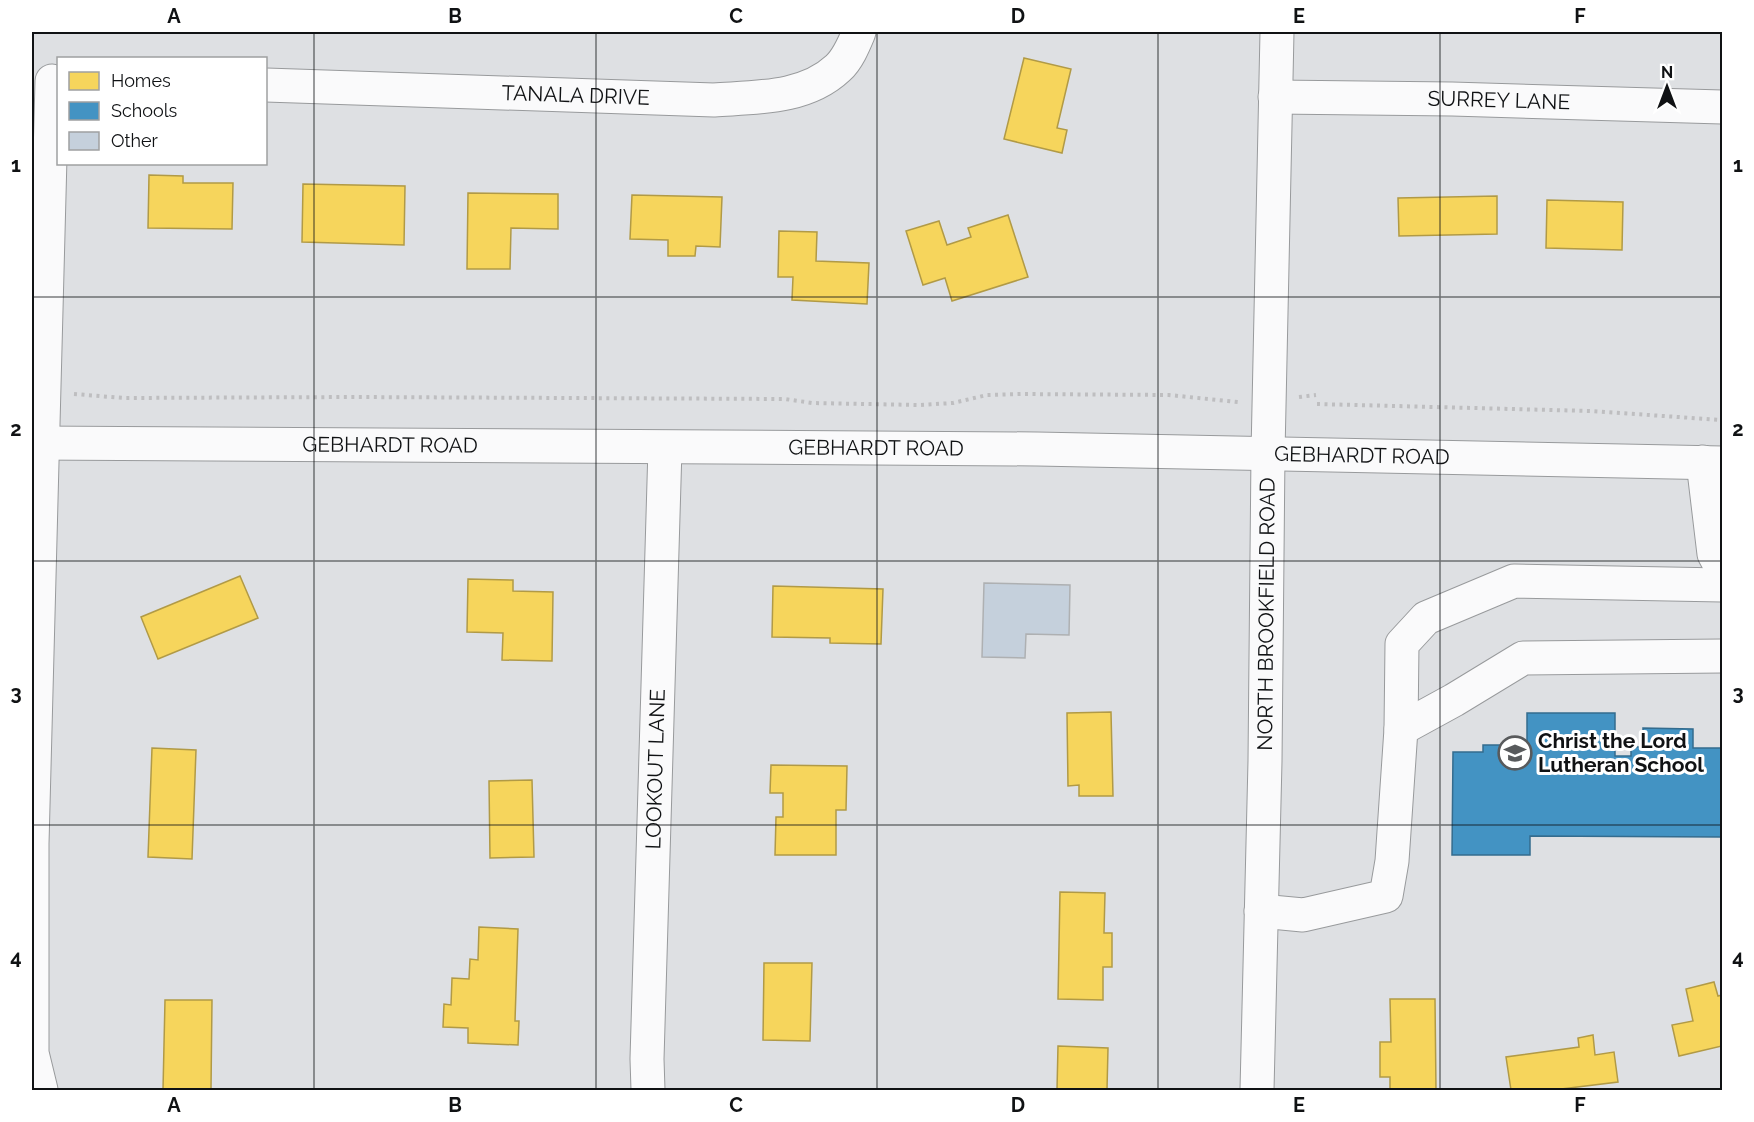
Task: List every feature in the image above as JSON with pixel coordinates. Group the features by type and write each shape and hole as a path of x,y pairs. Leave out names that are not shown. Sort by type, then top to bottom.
{"street":[{"name":"TANALA DRIVE","path":"267,85 714,100 764,97 792,92 816,84 839,67 851,50 859,32"},
{"name":"NORTH BROOKFIELD ROAD","path":"1257,1090 1277,32"},
{"path":"41,1090 32,1053 32,844 37,443 43,392 47,81"},
{"name":"SURREY LANE","path":"1275,97 1452,99 1722,107"},
{"name":"GEBHARDT ROAD","path":"37,443 1025,449 1713,463"},
{"name":"LOOKOUT LANE","path":"648,1090 647,1059 665,448"},
{"path":"1713,463 1714,554 1722,569"},
{"path":"1261,911 1303,915 1386,896 1392,861 1401,729 1402,644 1426,618 1514,581 1722,585"},
{"path":"1401,729 1523,658 1722,656"}],"path":[{"path":"43,392 124,398 687,398 784,399 812,403 919,405 953,403 987,395 1021,394 1169,395 1234,403 1316,395"},
{"path":"1317,404 1590,411 1722,420"}],"building: Homes":[{"path":"1024,58 1071,69 1057,128 1067,130 1062,153 1004,139"},
{"path":"149,175 183,176 183,183 233,183 232,229 148,228"},
{"path":"303,184 405,186 404,245 302,242"},
{"path":"468,193 558,194 558,229 511,228 510,269 467,269"},
{"path":"632,195 722,197 720,247 696,246 695,256 668,256 668,240 630,239"},
{"path":"1497,196 1497,234 1399,236 1398,198"},
{"path":"1547,200 1623,202 1622,250 1546,248"},
{"path":"1008,215 1028,277 952,301 945,278 923,285 906,231 939,221 947,245 971,237 968,228"},
{"path":"779,231 817,232 816,261 869,263 867,304 792,300 793,277 778,277"},
{"path":"240,576 258,618 158,659 141,617"},
{"path":"468,579 513,580 513,591 553,592 552,661 502,660 503,633 467,632"},
{"path":"773,586 883,589 881,644 830,643 830,638 772,637"},
{"path":"1111,712 1113,796 1079,796 1079,785 1068,786 1067,713"},
{"path":"152,748 196,750 192,859 148,857"},
{"path":"771,765 847,766 846,810 836,810 836,855 775,855 776,817 783,817 783,793 770,793"},
{"path":"532,780 534,857 490,858 489,781"},
{"path":"1060,892 1105,893 1104,933 1112,933 1112,967 1103,967 1103,1000 1058,999"},
{"path":"479,927 518,929 515,1021 519,1021 518,1045 468,1043 468,1028 443,1027 444,1004 451,1005 452,978 469,979 470,959 478,960"},
{"path":"764,963 812,963 810,1041 763,1040"},
{"path":"1714,982 1718,996 1722,995 1722,1046 1679,1056 1672,1025 1693,1021 1686,989"},
{"path":"1390,999 1435,999 1436,1090 1390,1090 1390,1077 1380,1077 1380,1042 1391,1042"},
{"path":"165,1000 212,1000 211,1090 163,1090"},
{"path":"1593,1035 1595,1055 1614,1052 1618,1082 1553,1090 1511,1090 1506,1057 1579,1047 1578,1038"},
{"path":"1058,1046 1108,1048 1107,1090 1057,1090"}],"building: Schools":[{"path":"1527,713 1615,713 1615,756 1631,756 1631,747 1643,747 1643,728 1693,729 1693,748 1722,748 1722,837 1530,836 1530,855 1452,855 1453,752 1483,752 1483,745 1527,745"}],"building: Other":[{"path":"984,583 1070,585 1069,635 1026,634 1025,658 982,657"}],"place":[{"name":"Christ the Lord Lutheran School","path":"1515,753"}]}
